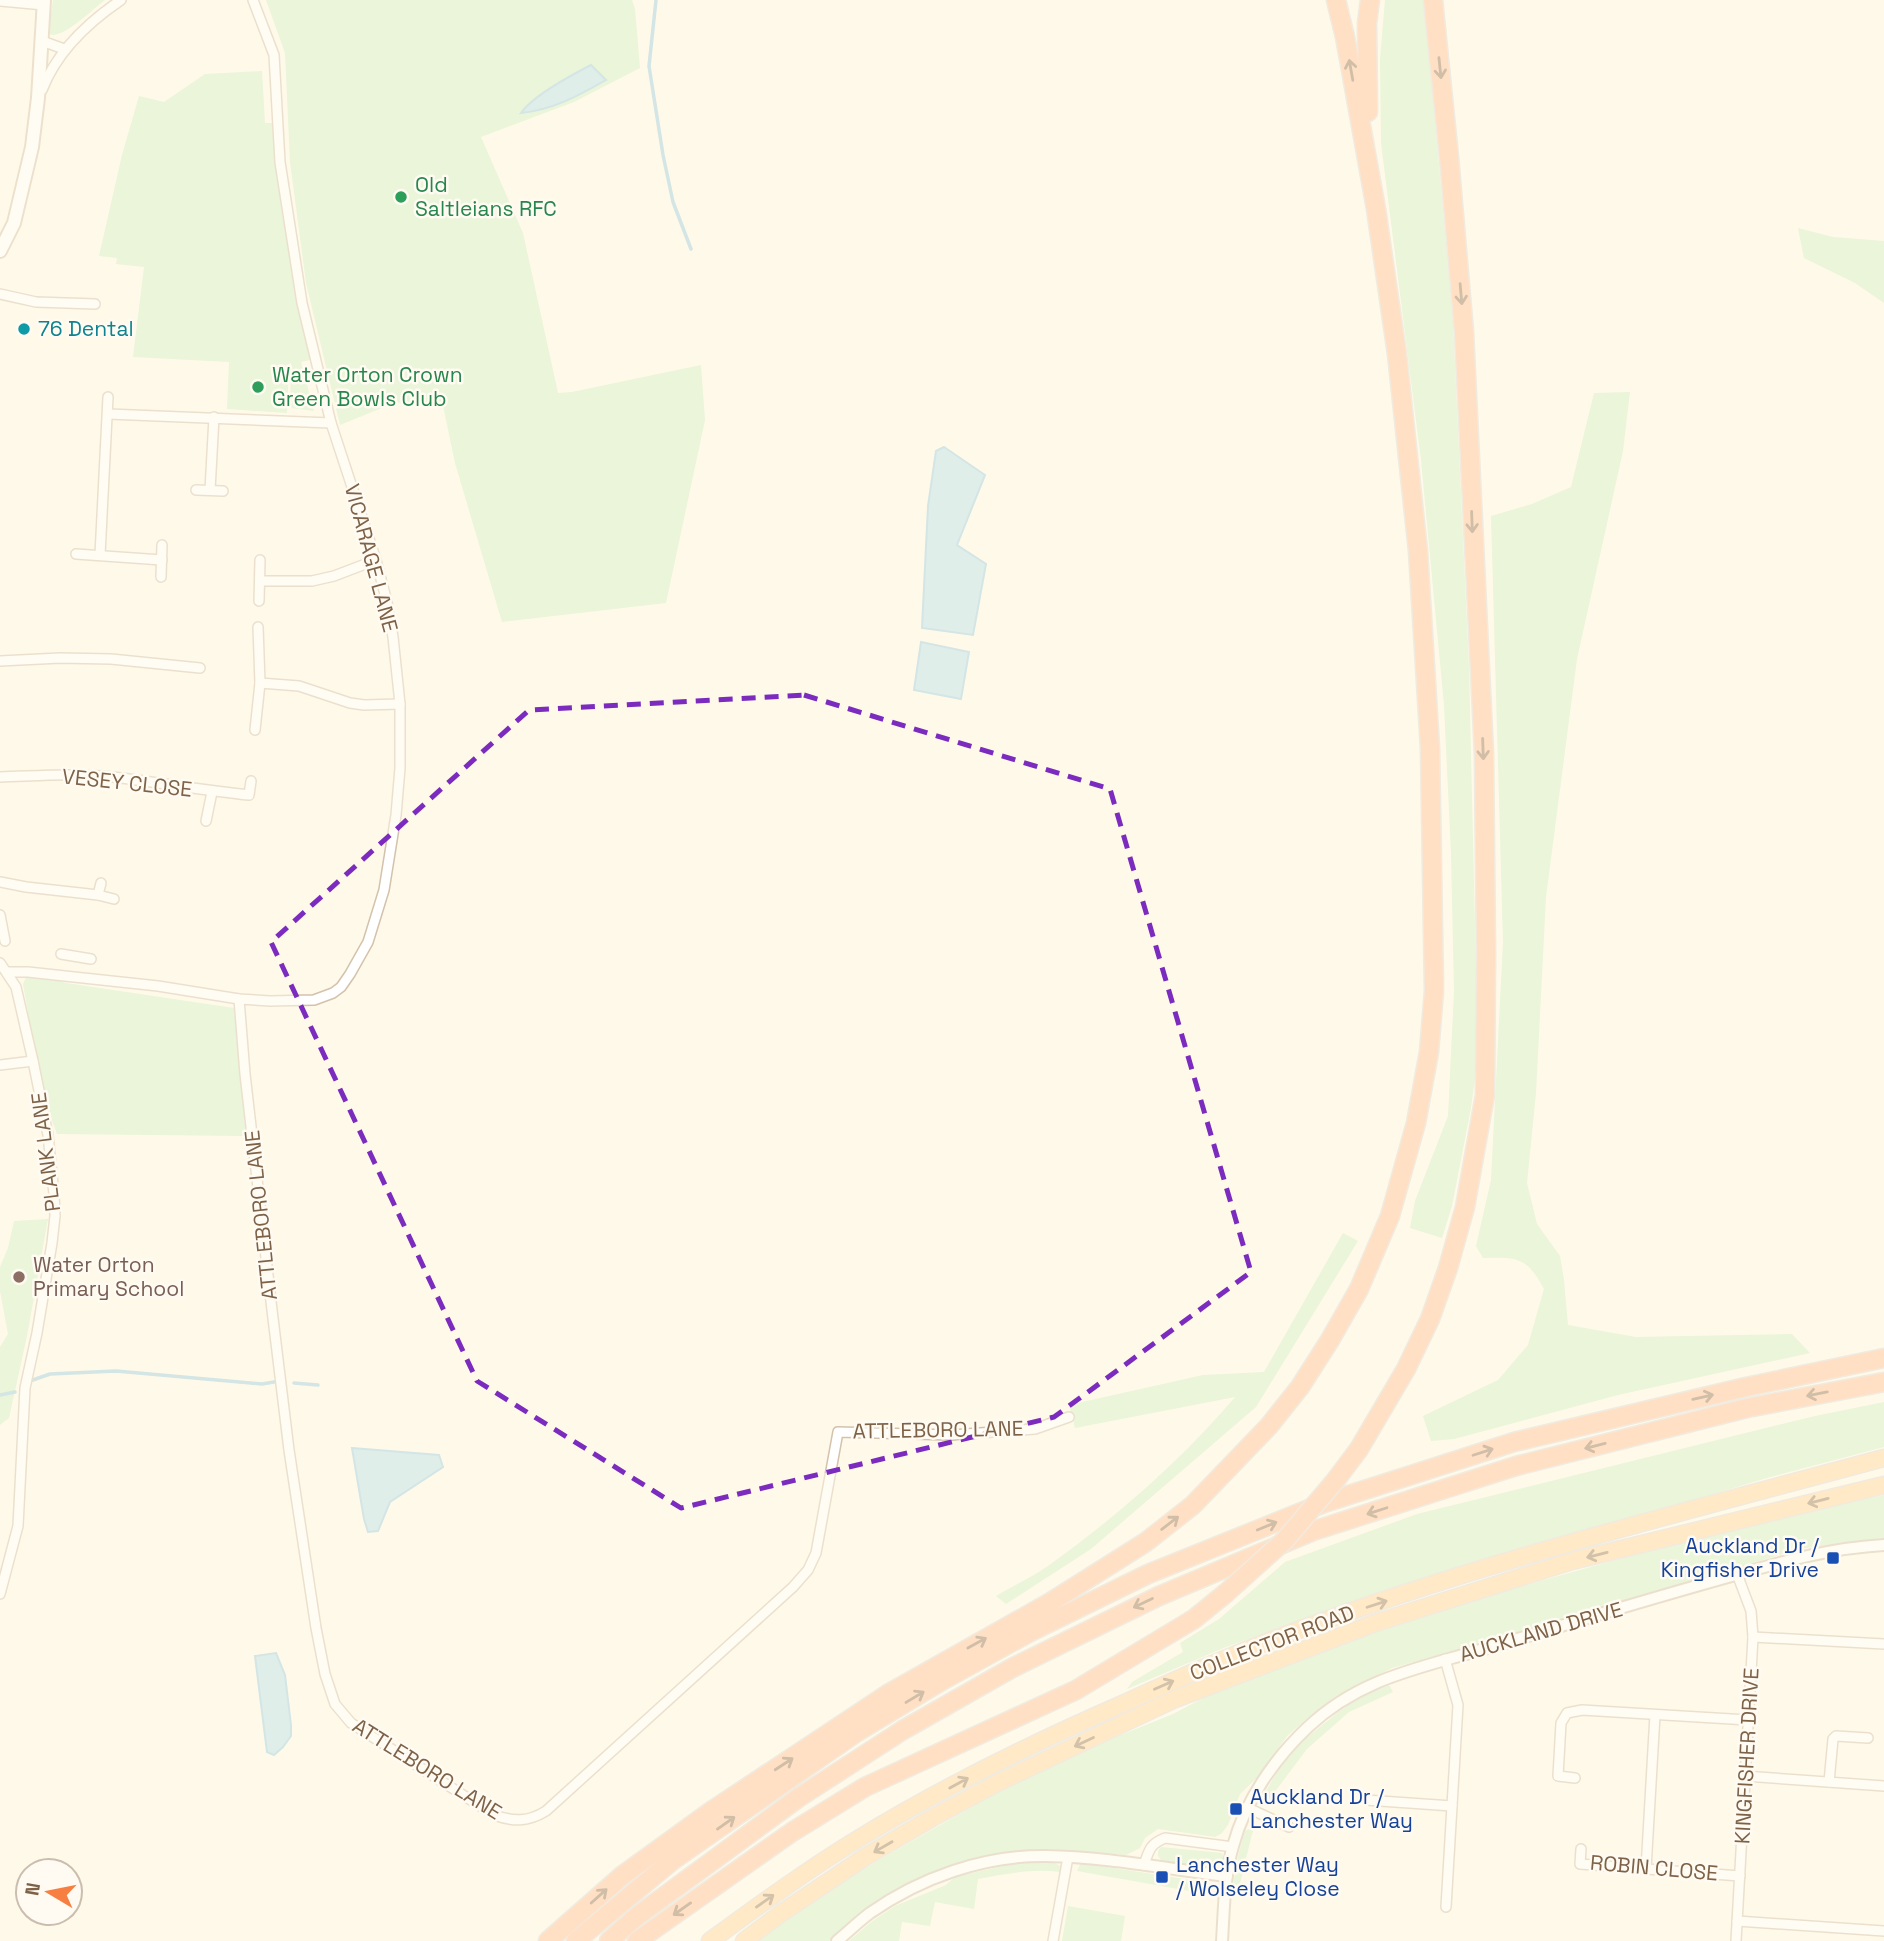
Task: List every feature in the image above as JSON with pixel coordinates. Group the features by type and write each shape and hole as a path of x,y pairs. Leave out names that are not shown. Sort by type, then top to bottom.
{"highway":[{"path":"548,1941 623,1875 710,1812 888,1695 1051,1602 1146,1542 1193,1505 1269,1426 1300,1387 1331,1340 1359,1289 1390,1216 1416,1123 1429,1052 1433,991 1430,748 1418,551 1397,354 1376,209 1336,0"},
{"path":"1370,0 1367,23 1367,103 1376,209"},
{"path":"636,1941 792,1832 864,1787 1076,1690 1194,1619 1284,1540 1335,1481 1359,1449 1406,1369 1430,1318 1448,1268 1465,1206 1485,1095 1486,953 1484,754 1464,332 1450,157 1433,0"},
{"path":"576,1941 673,1860 857,1732 1030,1632 1148,1574 1324,1503 1514,1442 1745,1387 1884,1358"},
{"path":"608,1941 636,1917 798,1798 904,1730 1013,1668 1159,1596 1313,1531 1516,1466 1747,1408 1884,1382"},
{"name":"COLLECTOR ROAD","path":"710,1941 767,1899 858,1839 986,1768 1101,1713 1274,1639 1569,1542 1884,1458"},
{"name":"COLLECTOR ROAD","path":"744,1941 866,1857 932,1818 997,1783 1175,1699 1374,1623 1572,1561 1884,1485"}],"main road":[{"path":"0,251 14,223 32,148 44,3"}],"street":[{"path":"38,98 49,70 64,49 106,10 121,0"},
{"name":"VICARAGE LANE","path":"7,972 158,986 239,999 314,1000 333,993 346,981 368,942 384,890 396,815 400,768 400,704 393,637 376,560 331,423 302,303 280,162 274,55 253,0"},
{"path":"0,1 44,3"},
{"path":"42,41 64,49"},
{"path":"0,294 36,302 95,304"},
{"path":"100,555 108,397"},
{"path":"108,414 331,423"},
{"path":"210,490 214,417"},
{"path":"196,490 223,491"},
{"path":"161,577 162,545"},
{"path":"76,554 162,560"},
{"path":"259,601 260,560"},
{"path":"260,581 313,581 376,560"},
{"path":"255,730 260,683 258,627"},
{"path":"0,661 111,659 200,668"},
{"path":"185,680 186,667"},
{"path":"260,683 299,686 350,703 400,704"},
{"name":"VESEY CLOSE","path":"0,777 101,776 249,795 251,781"},
{"name":"VESEY CLOSE","path":"206,821 212,792"},
{"path":"0,882 114,899"},
{"path":"98,895 101,883"},
{"path":"0,915 5,941"},
{"path":"61,954 91,959"},
{"path":"74,977 76,957"},
{"name":"PLANK LANE","path":"0,963 16,988 33,1061 48,1135 55,1216 39,1321 24,1388 19,1526 0,1594"},
{"name":"ATTLEBORO LANE","path":"239,999 245,1074 289,1450 325,1674 335,1704 351,1723 494,1815 521,1821 535,1818 546,1811 793,1587 808,1570 816,1553 838,1432 964,1434 1035,1429 1069,1417"},
{"path":"0,1065 33,1061"},
{"name":"AUCKLAND DRIVE","path":"1222,1941 1227,1876 1233,1847 1248,1808 1265,1777 1284,1752 1310,1725 1354,1693 1380,1681 1445,1659 1737,1574 1829,1550 1884,1545"},
{"name":"KINGFISHER DRIVE","path":"1736,1941 1753,1637 1751,1611 1737,1574"},
{"path":"1753,1637 1884,1644"},
{"path":"1445,1659 1458,1705 1446,1907"},
{"path":"1575,1779 1558,1776 1561,1723 1567,1713 1582,1710 1748,1720"},
{"path":"1646,1869 1655,1715"},
{"path":"1829,1782 1833,1739 1836,1736 1868,1738"},
{"path":"1744,1776 1884,1786"},
{"path":"1366,1800 1452,1806"},
{"path":"1248,1808 1289,1827"},
{"path":"1144,1865 1150,1848 1155,1842 1165,1838 1233,1847"},
{"name":"ROBIN CLOSE","path":"1581,1849 1580,1864 1740,1876"},
{"path":"1053,1941 1068,1857"},
{"path":"837,1941 868,1915 920,1884 1007,1858 1068,1857 1227,1876"},
{"path":"1737,1921 1884,1931"}],"highlighted area":[{"path":"804,695 1110,789 1251,1272 1054,1417 681,1508 477,1381 271,942 529,710"}],"green space":[{"path":"53,0 105,0 71,27 51,35 48,31"},
{"name":"Old Saltleians RFC","path":"266,0 632,0 640,68 574,102 481,137 523,233 558,393 701,365 705,420 666,603 502,622 455,463 442,401 394,403 340,425 306,283 290,162 285,53"},
{"path":"1385,0 1423,0 1426,18 1453,323 1469,667 1476,1071 1452,1206 1442,1238 1410,1228 1415,1201 1448,1116 1454,991 1444,705 1421,460 1381,143 1380,59"},
{"path":"262,71 265,123 272,123 310,360 301,362 314,411 290,408 291,363 287,413 227,409 229,362 133,357 144,267 116,264 117,258 99,256 122,155 139,96 164,102 205,74"},
{"path":"1798,228 1833,237 1884,241 1884,303 1855,283 1804,258"},
{"path":"1630,392 1623,451 1577,659 1546,897 1536,1093 1527,1183 1537,1224 1560,1256 1568,1325 1636,1337 1792,1334 1810,1353 1618,1395 1454,1439 1431,1441 1423,1416 1498,1380 1528,1345 1544,1289 1532,1271 1520,1261 1483,1258 1476,1246 1491,1180 1503,942 1491,516 1532,504 1571,487 1594,393"},
{"path":"40,975 66,983 234,1008 246,1136 57,1134 41,1079 23,984 26,977"},
{"path":"48,1219 9,1418 0,1425 0,1347 8,1334 0,1291 0,1267 8,1248 14,1221"},
{"path":"1343,1233 1358,1241 1256,1407 1091,1549 1006,1604 996,1596 1048,1566 1123,1508 1193,1444 1235,1397 1075,1428 1069,1405 1203,1375 1264,1372"},
{"path":"1884,1402 1884,1447 1767,1478 1353,1602 1226,1647 1127,1689 1132,1682 1183,1652 1180,1643 1219,1619 1285,1562 1417,1514 1815,1416"},
{"path":"1884,1495 1884,1538 1799,1549 1392,1668 1335,1697 1287,1736 1260,1775 1240,1794 1228,1825 1215,1837 1158,1829 1145,1838 1140,1848 1126,1855 1046,1849 1015,1851 964,1862 888,1896 859,1915 829,1941 759,1941 791,1914 998,1792 1066,1757 1173,1714 1213,1693 1349,1641 1475,1599 1619,1559"},
{"path":"1389,1685 1393,1692 1349,1712 1307,1749 1268,1801 1266,1791 1280,1767 1305,1739 1363,1695"},
{"path":"1256,1825 1237,1896 1231,1895 1245,1831"},
{"path":"1161,1847 1222,1853 1224,1859 1218,1864 1203,1867 1162,1861 1158,1856"},
{"path":"1016,1863 1054,1863 1061,1866 1060,1872 1029,1871 978,1879 974,1909 935,1902 930,1926 902,1922 899,1941 849,1941 895,1906 946,1885 955,1877"},
{"path":"1081,1863 1211,1883 1212,1895 1077,1871"},
{"path":"1068,1906 1125,1916 1121,1941 1062,1941"}],"water":[{"path":"591,65 606,80 575,97 521,113 543,93"},
{"path":"944,447 985,475 957,545 986,564 973,635 922,628 928,506 936,451"},
{"path":"921,642 969,652 961,699 914,690"},
{"path":"352,1448 439,1455 443,1467 390,1502 378,1531 368,1532"},
{"path":"276,1653 285,1675 291,1736 274,1755 267,1752 255,1656"}],"waterway":[{"path":"656,0 649,66 673,202 691,249"},
{"path":"30,1381 50,1374 116,1371 262,1384 274,1382"},
{"path":"294,1383 318,1385"},
{"path":"0,1395 15,1392"}],"place":[{"name":"Old Saltleians RFC","path":"401,197"},
{"name":"76 Dental","path":"24,329"},
{"name":"Water Orton Crown Green Bowls Club","path":"258,387"},
{"name":"Water Orton Primary School","path":"19,1277"},
{"name":"Auckland Dr / Kingfisher Drive","path":"1833,1558"},
{"name":"Auckland Dr / Lanchester Way","path":"1236,1809"},
{"name":"Lanchester Way / Wolseley Close","path":"1162,1877"}]}
